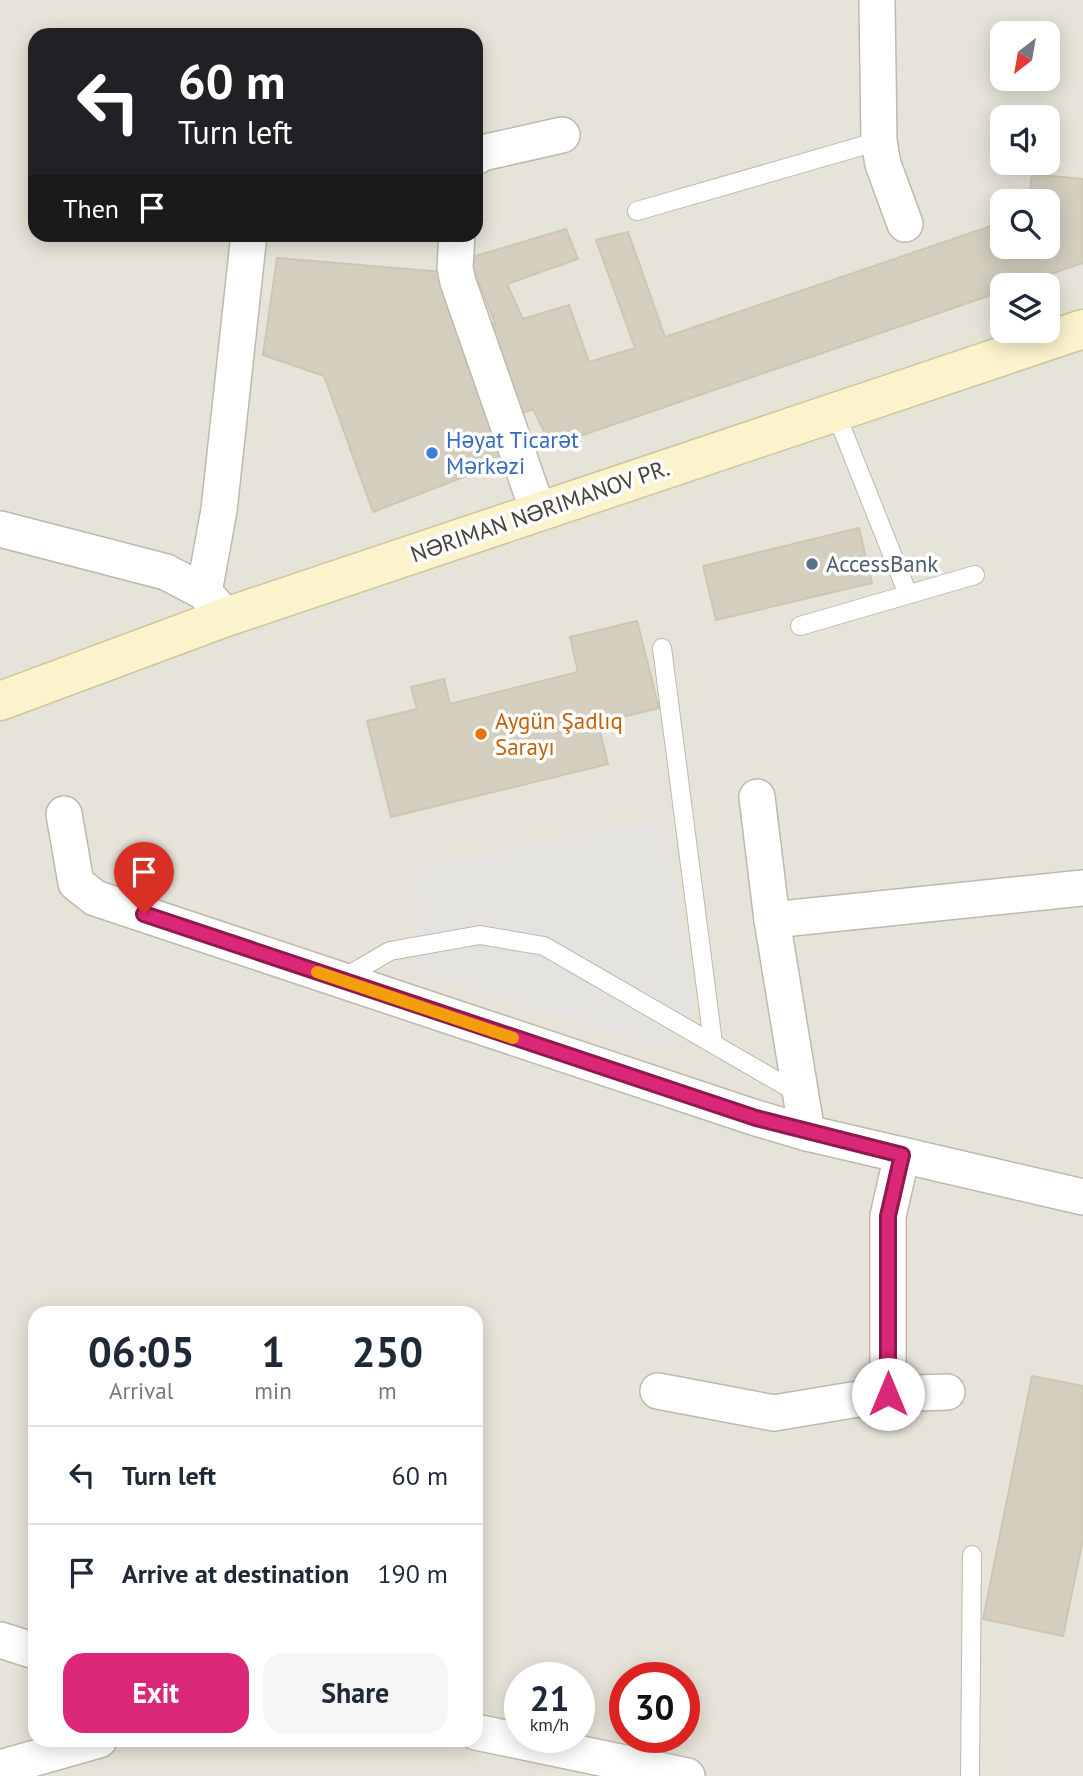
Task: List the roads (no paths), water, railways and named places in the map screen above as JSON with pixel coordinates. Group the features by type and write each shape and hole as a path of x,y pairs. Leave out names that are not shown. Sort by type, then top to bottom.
{"main road":[{"name":"NƏRIMAN NƏRIMANOV PR.","path":"0,701 215,605 538,511 1083,329"}],"street":[{"path":"877,0 879,141 883,164 905,224"},
{"path":"483,153 562,135"},
{"path":"215,605 219,510 247,242"},
{"path":"457,242 457,282 538,511"},
{"path":"0,529 166,572 215,605"},
{"path":"757,797 772,919 798,1093 807,1133"},
{"path":"64,814 76,883 95,898 807,1133 1083,1197"},
{"path":"772,919 1083,888"},
{"path":"888,1394 888,1216 902,1155"},
{"path":"658,1391 774,1413 888,1394 947,1392"},
{"path":"0,1640 28,1649"},
{"path":"483,1733 687,1776"},
{"path":"0,1768 74,1747"}],"lane":[{"path":"637,211 879,141"},
{"path":"835,411 907,592"},
{"path":"800,626 907,592 975,575"},
{"path":"662,648 713,1043"},
{"path":"340,980 390,951 480,935 544,946 798,1093"},
{"path":"970,1776 972,1555"}],"place":[{"name":"Həyat Ticarət Mərkəzi","path":"432,453"},
{"name":"AccessBank","path":"812,564"},
{"name":"Aygün Şadlıq Sarayı","path":"481,734"}]}
